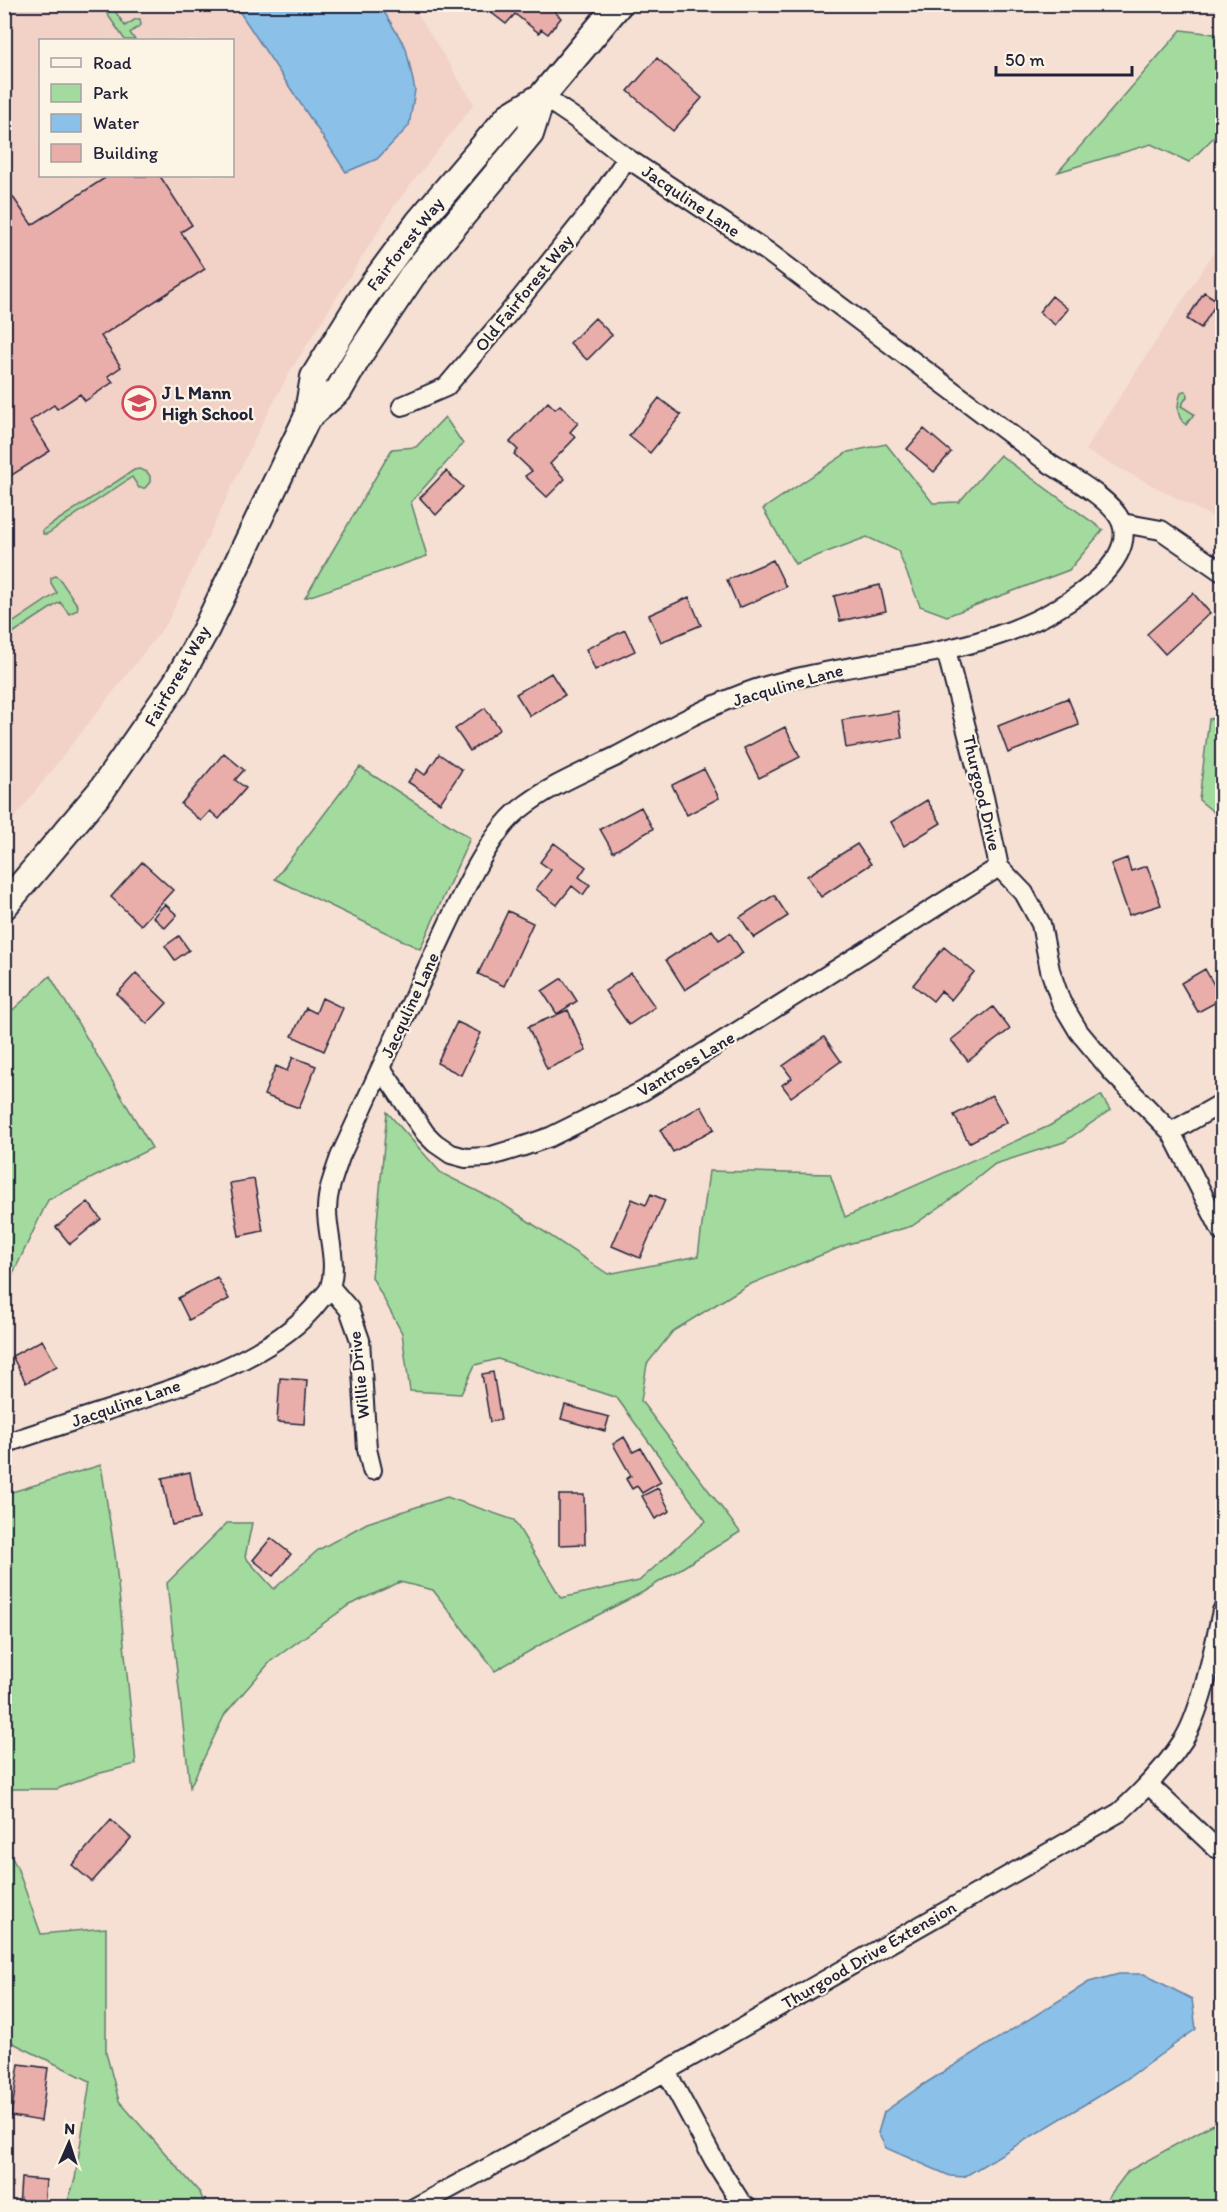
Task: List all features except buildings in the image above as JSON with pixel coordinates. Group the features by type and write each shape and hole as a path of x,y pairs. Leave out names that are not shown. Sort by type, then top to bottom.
{"main road":[{"name":"Fairforest Way","path":"4,906 101,791 176,683 206,629 307,418 339,390 359,355 412,276 530,134 542,96 619,4"}],"street":[{"name":"Jacquline Lane","path":"4,1444 151,1397 211,1374 256,1352 311,1312 330,1287 333,1260 327,1212 328,1194 340,1157 449,922 490,844 518,811 546,792 649,739 715,706 755,690 801,677 946,650 1027,624 1046,616 1081,594 1105,574 1117,559 1122,541 1122,523 1111,507 1086,486 1050,464 768,252 627,158 542,96"},
{"name":"Old Fairforest Way","path":"402,406 446,387 582,222 627,158"},
{"path":"1122,523 1161,530 1222,572"},
{"name":"Thurgood Drive","path":"946,650 984,797 999,867 1024,892 1041,924 1054,985 1061,1002 1079,1032 1113,1073 1171,1132"},
{"name":"Vantross Lane","path":"381,1068 425,1133 451,1154 466,1158 488,1157 521,1147 550,1137 643,1091 999,867"},
{"path":"1222,1103 1171,1132 1222,1232"},
{"name":"Willie Drive","path":"330,1287 350,1309 360,1340 367,1449 372,1470"},
{"name":"Thurgood Drive Extension","path":"414,2208 666,2071 1120,1812 1149,1785 1185,1738 1199,1703 1222,1611"},
{"path":"1149,1785 1216,1848 1222,1850"},
{"path":"666,2071 714,2160 748,2208"}],"shaded area":[{"name":"J L Mann High School","path":"5,5 412,5 474,104 394,206 289,373 258,432 167,623 5,830"},
{"path":"1222,240 1222,522 1085,450"}],"green space":[{"path":"101,5 111,5 125,26 140,19 141,25 130,33 134,39 124,39"},
{"path":"1181,30 1222,35 1222,129 1189,162 1151,144 1058,172"},
{"path":"1183,391 1186,391 1188,395 1181,406 1194,414 1186,425 1180,418 1178,410"},
{"path":"445,417 463,444 411,502 427,556 305,598 392,449 416,447"},
{"path":"886,444 933,503 959,502 1000,455 1103,530 1069,570 947,616 920,606 898,551 867,537 795,564 763,509 848,452"},
{"path":"139,469 150,476 150,482 145,488 139,488 132,477 47,534 43,534 43,530 134,470"},
{"path":"55,576 59,578 78,606 77,610 69,614 60,602 5,638 5,628 57,593 51,583 51,578"},
{"path":"1222,717 1222,819 1199,800 1209,719"},
{"path":"360,767 470,838 420,949 275,879"},
{"path":"50,976 152,1148 48,1200 11,1278 4,1274 5,1017"},
{"path":"1101,1095 1110,1110 1064,1142 995,1164 912,1226 848,1244 746,1286 673,1331 647,1364 641,1401 740,1532 643,1592 545,1642 495,1671 433,1590 400,1582 349,1605 271,1661 225,1714 190,1787 167,1583 227,1523 252,1523 245,1557 274,1589 318,1550 367,1523 447,1497 514,1520 561,1598 639,1581 706,1521 617,1398 498,1359 475,1365 461,1394 410,1391 402,1333 372,1277 387,1112 441,1173 501,1203 608,1274 698,1256 709,1171 830,1174 845,1217 1049,1126"},
{"path":"101,1465 115,1554 136,1764 93,1775 57,1789 5,1790 5,1494"},
{"path":"5,1845 17,1867 41,1934 106,1928 106,2053 119,2101 200,2193 206,2207 66,2207 75,2179 90,2081 11,2042 5,2042"},
{"path":"1222,2119 1222,2207 1101,2207 1128,2171"}],"water":[{"path":"235,5 380,5 406,48 415,90 409,126 377,159 346,172"},
{"path":"1119,1974 1144,1974 1192,1999 1196,2029 1125,2080 964,2177 950,2176 886,2148 878,2133 884,2112 921,2086 1089,1982"}],"place":[{"name":"J L Mann High School","path":"139,403"}]}
